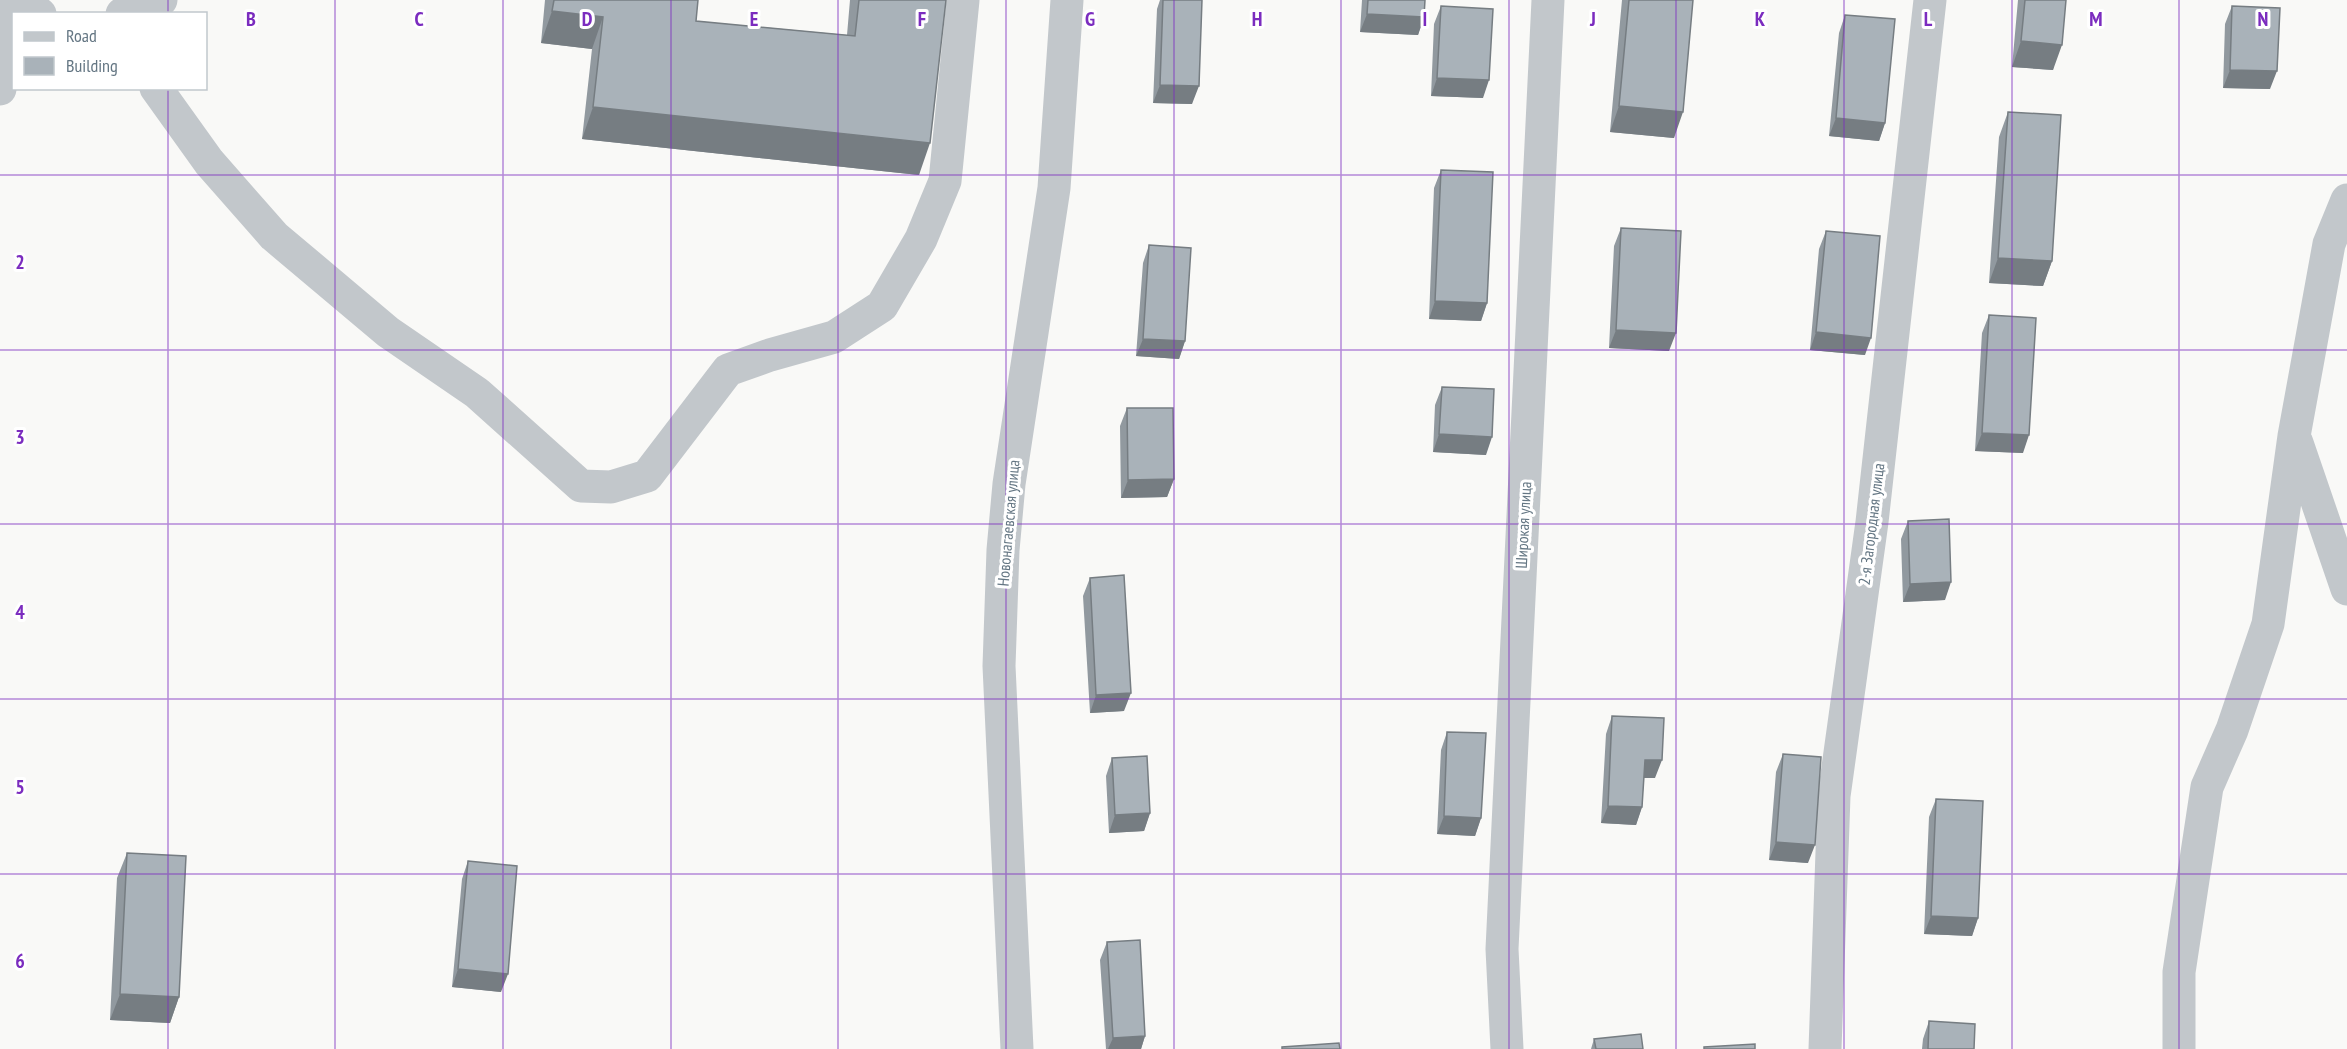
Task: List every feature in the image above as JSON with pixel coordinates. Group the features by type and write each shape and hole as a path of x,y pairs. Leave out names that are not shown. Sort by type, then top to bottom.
{"street":[{"path":"128,12 162,0"},
{"path":"157,90 209,162 274,236 388,332 477,393 581,486 611,487 647,476 728,370 770,355 834,337 882,306 921,239 945,181 963,0"},
{"name":"Новонагаевская улица","path":"1017,1049 999,666 1003,550 1009,484 1054,188 1067,0"},
{"name":"Широкая улица","path":"1507,1049 1502,949 1548,0"},
{"name":"2-я Загородная улица","path":"1826,1049 1834,796 1872,522 1930,0"},
{"path":"0,89 12,40"},
{"path":"2179,1049 2179,972 2206,787 2232,730 2268,624 2294,436 2329,244 2347,200"},
{"path":"2294,436 2347,589"}],"building":[{"path":"554,0 698,0 696,21 855,36 859,0 946,0 930,143 593,107 603,17 552,11"},
{"path":"1163,0 1202,0 1199,86 1160,85"},
{"path":"1368,0 1425,0 1424,17 1367,14"},
{"path":"1629,0 1693,0 1683,112 1619,106"},
{"path":"2025,0 2066,0 2062,45 2021,41"},
{"path":"1441,6 1493,9 1489,80 1437,78"},
{"path":"2232,6 2280,8 2277,71 2230,70"},
{"path":"1845,15 1895,19 1885,123 1836,118"},
{"path":"2008,112 2061,115 2052,261 1998,258"},
{"path":"1441,170 1493,172 1487,303 1435,301"},
{"path":"1621,228 1681,231 1676,333 1616,330"},
{"path":"1826,231 1880,236 1871,338 1816,332"},
{"path":"1149,245 1191,248 1185,341 1143,339"},
{"path":"1989,315 2036,318 2029,435 1982,433"},
{"path":"1442,387 1494,389 1492,437 1439,434"},
{"path":"1127,408 1173,408 1174,479 1128,480"},
{"path":"1949,519 1951,582 1910,584 1908,521"},
{"path":"1124,575 1131,693 1096,695 1090,578"},
{"path":"1612,716 1664,718 1662,760 1645,760 1642,807 1608,806"},
{"path":"1447,732 1486,733 1481,818 1444,816"},
{"path":"1783,754 1821,757 1815,845 1776,842"},
{"path":"1147,756 1150,813 1115,815 1112,758"},
{"path":"1936,799 1983,801 1978,918 1931,916"},
{"path":"127,853 186,856 179,997 120,994"},
{"path":"468,861 517,866 508,974 458,969"},
{"path":"1140,940 1145,1036 1113,1038 1107,942"},
{"path":"1929,1021 1975,1024 1974,1049 1928,1049"},
{"path":"1641,1034 1643,1049 1596,1049 1594,1039"},
{"path":"1339,1043 1340,1049 1282,1049 1282,1047"},
{"path":"1755,1044 1755,1049 1704,1049 1704,1047"}]}
